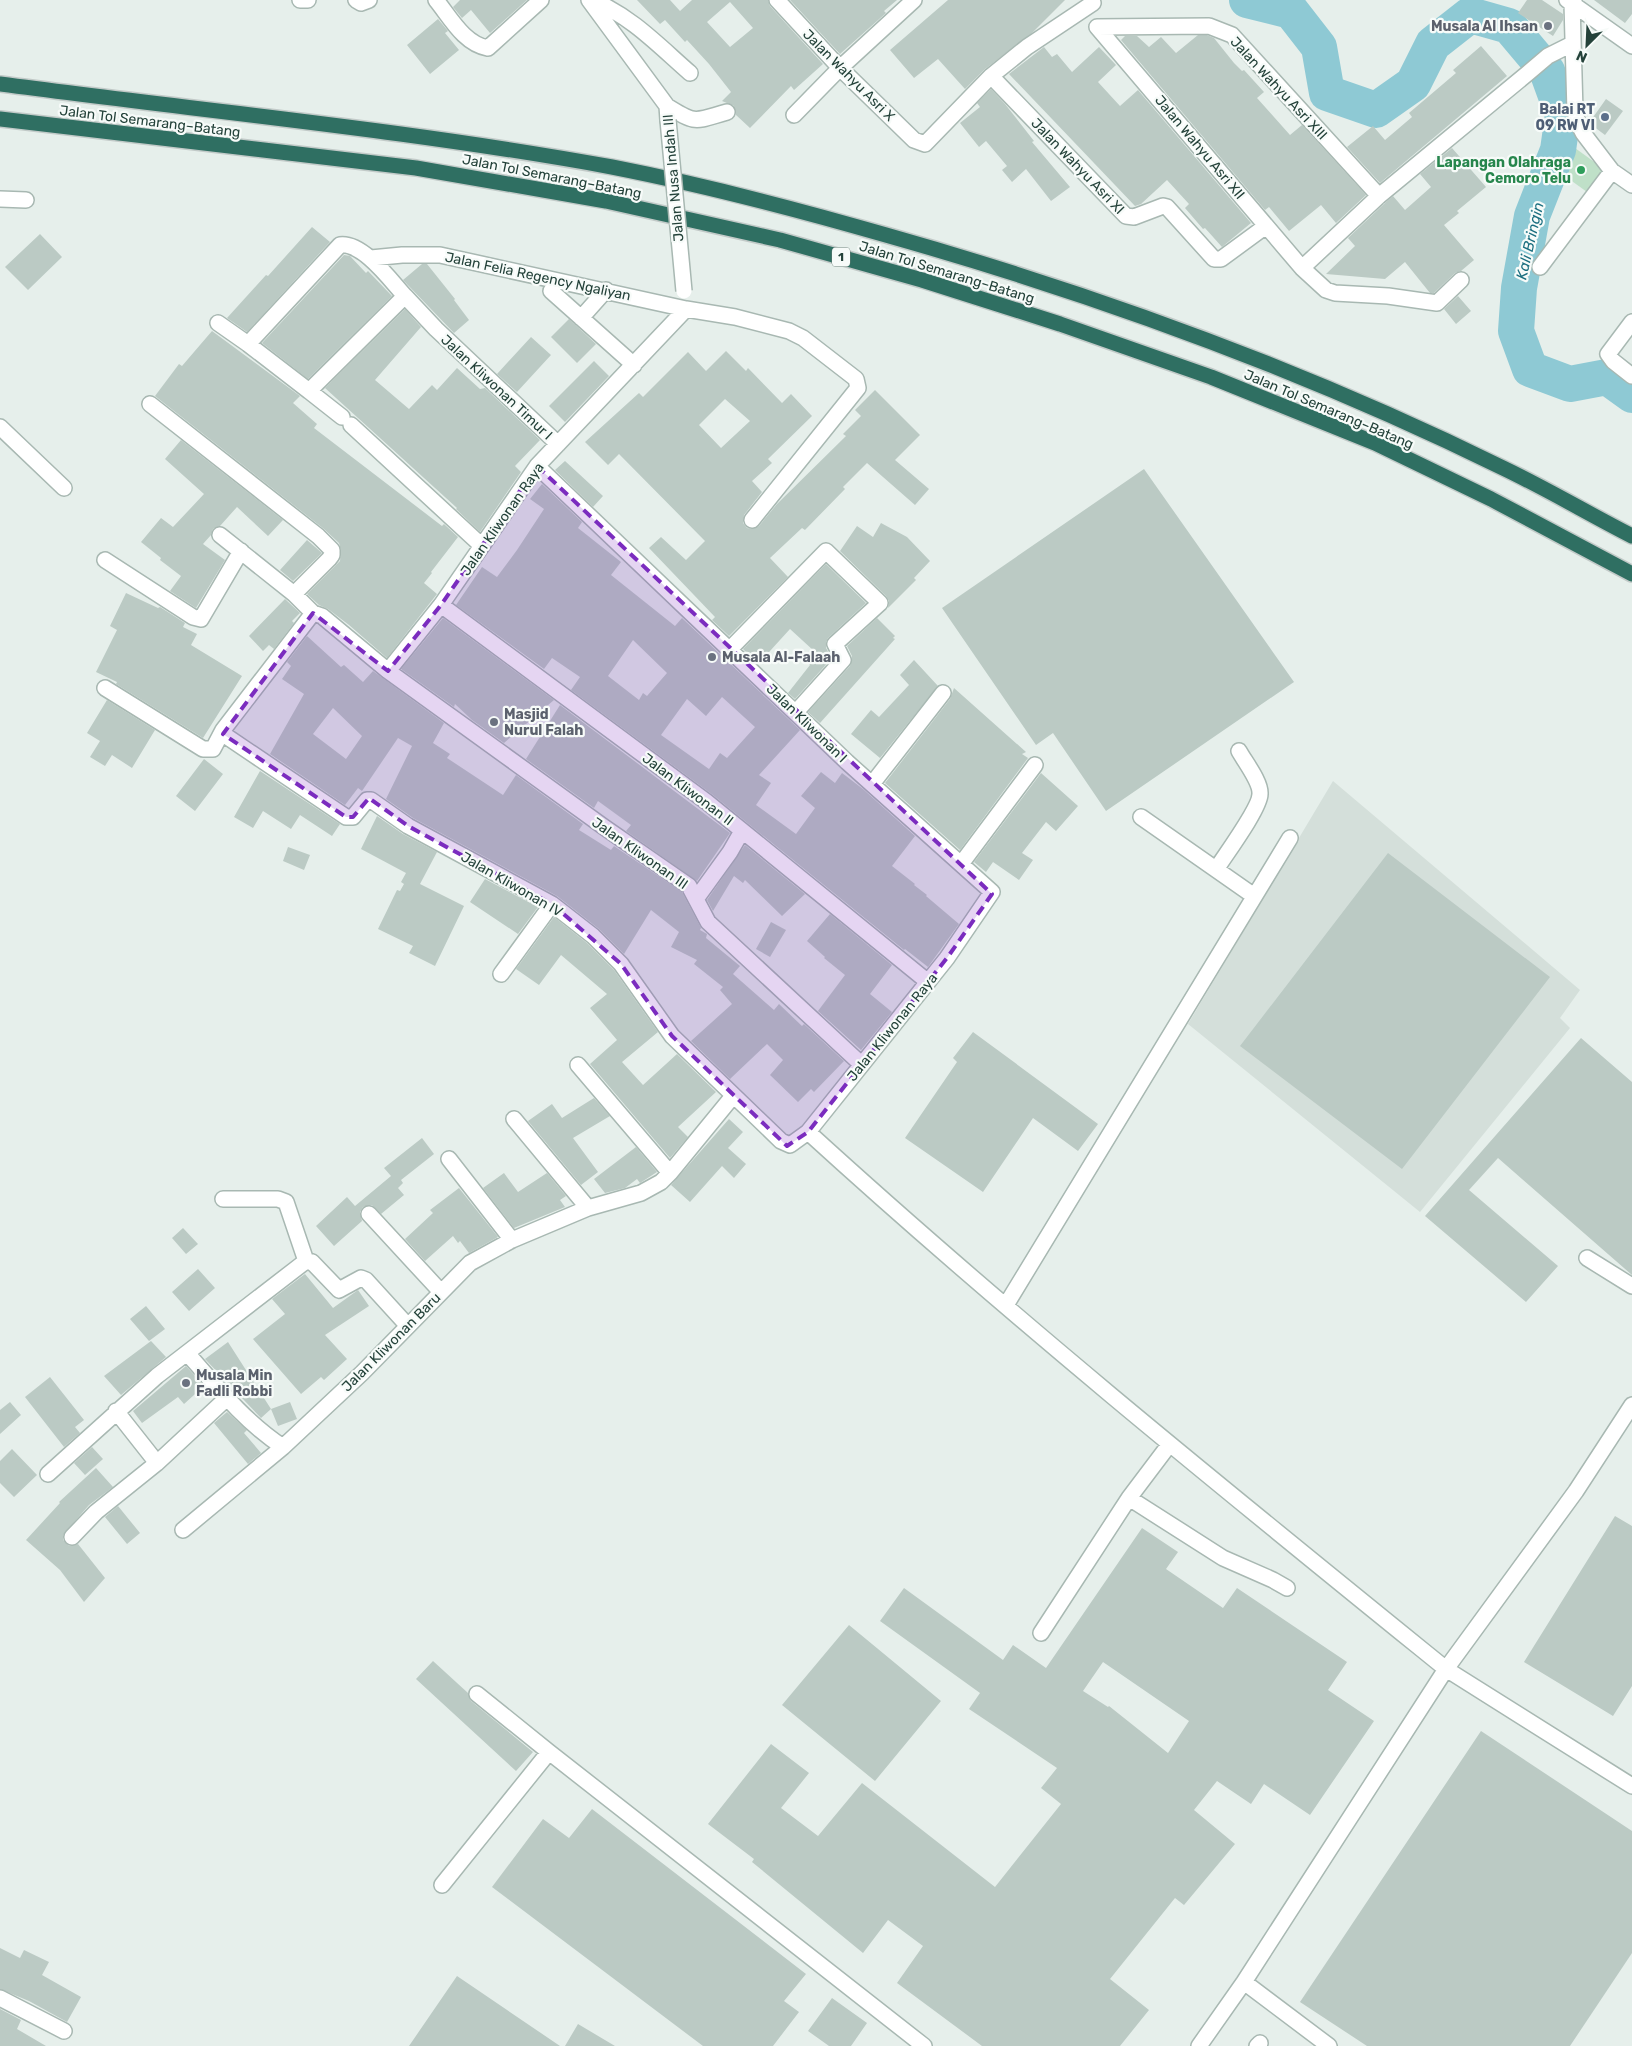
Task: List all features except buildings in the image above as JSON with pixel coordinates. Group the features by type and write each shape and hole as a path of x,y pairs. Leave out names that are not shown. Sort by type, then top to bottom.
{"highway":[{"name":"Jalan Tol Semarang–Batang","path":"0,84 415,136 614,168 786,206 931,247 1071,290 1226,348 1406,422 1505,469 1632,536"},
{"name":"Jalan Tol Semarang–Batang","path":"0,119 416,168 606,201 799,245 922,280 1060,324 1211,377 1375,443 1491,499 1632,574"}],"street":[{"path":"300,0 308,0"},
{"path":"356,0 361,3 369,0"},
{"path":"436,0 466,38 476,45 488,48 541,0"},
{"path":"591,0 611,8 627,18 690,73"},
{"name":"Jalan Nusa Indah III","path":"591,0 667,113 686,309"},
{"name":"Jalan Wahyu Asri X","path":"777,0 840,68 914,140 925,144 991,76"},
{"path":"794,115 840,68 914,0"},
{"path":"1571,1 1575,112 1578,123 1583,133 1612,171 1632,185"},
{"path":"1571,1 1632,46"},
{"path":"991,76 1027,47 1092,2 1097,26"},
{"name":"Jalan Wahyu Asri XIII","path":"1097,26 1209,26 1232,35 1380,196"},
{"name":"Jalan Wahyu Asri XII","path":"1097,26 1302,268 1326,290 1335,293 1388,296 1437,303 1461,280"},
{"path":"1302,268 1380,196 1548,56 1572,44"},
{"name":"Jalan Wahyu Asri XI","path":"991,76 1126,216 1134,216 1163,206 1214,259 1221,259 1266,226"},
{"path":"667,113 685,118 706,120 727,112"},
{"path":"1540,267 1612,171"},
{"path":"0,199 26,200"},
{"path":"248,344 340,245 349,246 371,258 405,296 309,391"},
{"name":"Jalan Felia Regency Ngaliyan","path":"371,258 402,255 440,255 686,309 735,317 789,331 808,341 858,383 858,388 752,520"},
{"path":"582,318 606,290"},
{"path":"551,291 634,365"},
{"name":"Jalan Kliwonan Timur I","path":"405,296 436,330 558,444"},
{"name":"Jalan Kliwonan Raya","path":"388,671 441,605 537,466 686,309"},
{"path":"1632,322 1608,354 1613,361 1632,376"},
{"path":"218,323 347,421 482,546"},
{"path":"150,404 318,536 332,550 332,555 329,559 294,594"},
{"path":"0,427 64,488"},
{"name":"Jalan Kliwonan I","path":"537,466 872,784 992,894"},
{"name":"Jalan Kliwonan III","path":"220,535 294,594 313,613 326,620 388,671 604,828 689,886 708,922 861,1064"},
{"path":"105,560 193,617 201,619 241,551"},
{"path":"730,649 826,551 880,603 836,644 843,660 796,712"},
{"name":"Jalan Kliwonan II","path":"441,605 707,802 928,982"},
{"path":"105,688 202,749 213,749 223,734 223,730 313,613"},
{"path":"872,784 943,693"},
{"name":"Jalan Kliwonan IV","path":"223,734 346,817 353,816 367,800 372,800 408,826 552,904 593,936 621,964 672,1036 781,1141"},
{"path":"1217,868 1254,810 1260,793 1258,785 1239,752"},
{"path":"961,864 1035,765"},
{"path":"1141,817 1217,868 1254,896"},
{"path":"696,899 730,852 742,830"},
{"path":"1006,1305 1290,838"},
{"name":"Jalan Kliwonan Raya","path":"781,1141 790,1145 808,1132 928,982 992,894"},
{"path":"501,974 552,904"},
{"path":"578,1065 670,1173"},
{"name":"Jalan Kliwonan Baru","path":"183,1530 283,1447 362,1373 470,1264 512,1240 588,1208 641,1193 661,1182 733,1096"},
{"path":"514,1119 588,1208"},
{"path":"808,1132 902,1217 1169,1445 1446,1669 1632,1786"},
{"path":"449,1159 512,1240"},
{"path":"223,1199 278,1199 286,1202 306,1261"},
{"path":"369,1214 441,1292"},
{"path":"1587,1258 1632,1286"},
{"path":"48,1474 116,1411 187,1353 306,1261 312,1262 339,1290 361,1278 366,1280 407,1326"},
{"path":"187,1353 227,1398 283,1447"},
{"path":"72,1537 96,1512 157,1463 227,1398"},
{"path":"1198,2046 1244,1982 1446,1669 1576,1491 1632,1405"},
{"path":"116,1411 157,1463"},
{"path":"1041,1633 1129,1498 1169,1445"},
{"path":"1129,1498 1223,1558 1273,1580 1286,1588"},
{"path":"477,1694 924,2046"},
{"path":"442,1885 549,1752"},
{"path":"1244,1982 1329,2046"},
{"path":"0,1998 64,2031"}],"highlighted area":[{"path":"537,466 992,894 947,958 808,1132 787,1146 672,1036 621,964 552,904 408,826 369,798 353,817 346,817 223,734 313,613 388,671 441,605"}],"shaded area":[{"path":"1333,781 1580,990 1560,1018 1570,1028 1420,1212 1188,1024"}],"green space":[{"name":"Lapangan Olahraga Cemoro Telu","path":"1575,148 1604,169 1587,192 1558,171"}],"waterway":[{"name":"Kali Bringin","path":"1247,0 1291,11 1319,47 1327,93 1376,110 1413,84 1433,44 1470,15 1509,26 1547,71 1563,115 1558,150 1532,216 1519,288 1516,331 1530,369 1570,384 1607,377 1632,395"}],"place":[{"name":"Musala Al Ihsan","path":"1548,26"},
{"name":"Balai RT 09 RW VI","path":"1605,117"},
{"name":"Lapangan Olahraga Cemoro Telu","path":"1581,170"},
{"name":"Musala Al-Falaah","path":"712,657"},
{"name":"Masjid Nurul Falah","path":"494,722"},
{"name":"Musala Min Fadli Robbi","path":"186,1383"}]}
